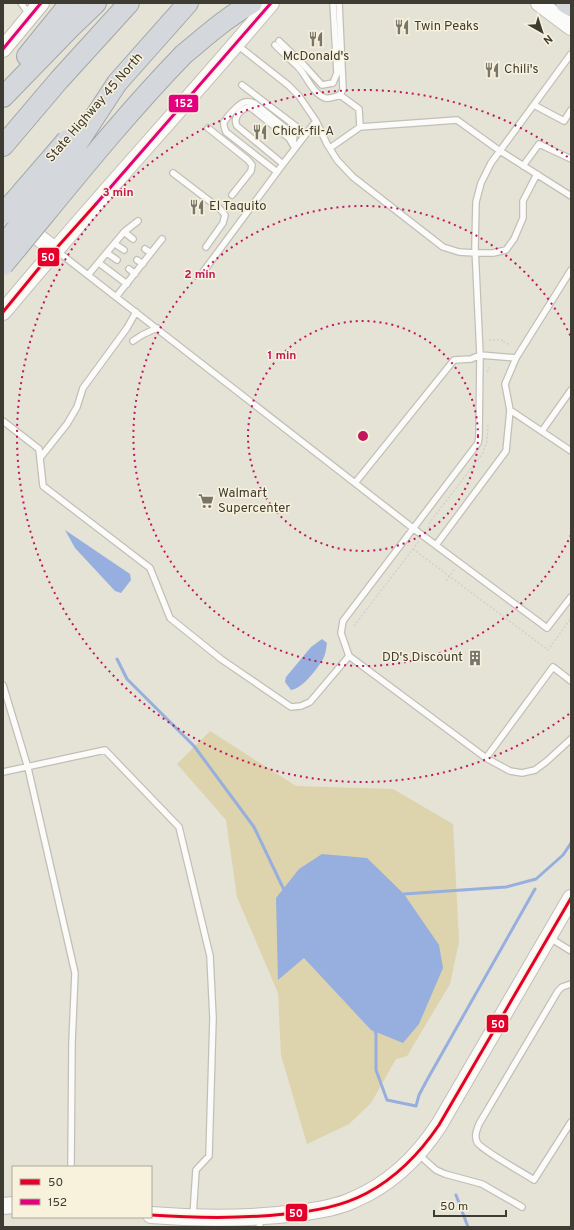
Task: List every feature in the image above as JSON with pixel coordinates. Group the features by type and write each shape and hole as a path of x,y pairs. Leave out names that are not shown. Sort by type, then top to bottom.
{"highway":[{"path":"3,87 70,3"},
{"path":"3,97 96,3"},
{"path":"3,146 59,80 129,3"},
{"name":"State Highway 45 North","path":"3,213 188,3"},
{"path":"3,265 151,88 184,54 238,11 252,3"},
{"path":"566,3 571,6"},
{"path":"3,246 62,167 117,83"}],"street":[{"path":"3,49 26,9 41,3"},
{"path":"3,312 55,250 271,3"},
{"path":"539,3 571,28"},
{"path":"3,213 55,250"},
{"path":"152,1215 260,1222 352,1201 376,1189 418,1154 429,1140 448,1110 571,898"}],"lane":[{"path":"333,3 337,73 333,83 322,85 302,63 277,43 299,68 315,90 325,98 332,98 340,95 343,89 339,3"},
{"path":"236,44 288,85 298,96 316,121 337,160 353,177 443,247 459,252 493,254 506,250 514,239 523,218 523,201 537,174"},
{"path":"571,54 491,163 481,183 476,202 475,253 480,355 478,443 343,621 341,633 349,656 486,758 510,771 522,773 535,770 571,739"},
{"path":"242,85 306,134"},
{"path":"340,95 359,109 360,127"},
{"path":"277,172 226,132 224,123 238,105 249,101 254,103 294,134 294,144 291,153"},
{"path":"534,105 564,122 571,110"},
{"path":"283,164 237,126 235,123 236,118 245,108 250,108 289,138 294,144"},
{"path":"330,148 360,127 457,120 500,151 571,196"},
{"path":"203,272 316,121"},
{"path":"208,128 248,160 252,165 251,171 232,195"},
{"path":"523,166 539,144 571,159"},
{"path":"173,173 220,209 225,215 223,223 206,247"},
{"path":"88,275 124,232 138,221"},
{"path":"124,232 133,239"},
{"path":"116,297 162,240"},
{"path":"115,244 124,250"},
{"path":"145,248 151,253"},
{"path":"55,250 414,529 547,628 571,597"},
{"path":"107,253 117,260"},
{"path":"137,260 143,264"},
{"path":"98,263 127,284"},
{"path":"129,269 135,274"},
{"path":"436,545 506,451 510,410 506,384 516,358 571,270"},
{"path":"40,458 67,424 76,407 83,388 127,328 136,312"},
{"path":"133,341 157,328"},
{"path":"355,483 454,360 471,359 480,355 516,358"},
{"path":"542,431 571,390"},
{"path":"510,410 571,451"},
{"path":"3,421 39,449 43,486 150,568 170,618 221,659 291,707 301,706 310,702 349,656"},
{"path":"486,758 553,667 571,680"},
{"path":"3,685 28,768 75,973 72,1043 71,1166"},
{"path":"3,772 28,768 105,750 179,827 210,956 213,1018 210,1156 196,1170 193,1218"},
{"path":"548,936 571,951"},
{"path":"571,984 562,987 558,991 479,1124 476,1131 476,1137 480,1145 488,1151 534,1180 571,1122"},
{"path":"418,1154 436,1170 445,1174 482,1184 522,1207"}],"path":[{"path":"489,340 504,340 504,342 510,345"},
{"path":"354,626 419,541"},
{"path":"413,549 548,650 571,618"},
{"path":"446,581 455,568"}],"shaded area":[{"path":"210,731 296,786 393,789 453,824 459,942 450,984 407,1056 396,1059 371,1103 349,1124 307,1144 281,1055 278,993 237,897 226,820 177,764"}],"water":[{"path":"65,530 130,574 131,580 121,593 115,591 75,548"},
{"path":"322,639 327,643 323,659 305,682 291,690 285,682 286,677 311,647"},
{"path":"322,854 367,858 404,894 439,945 443,968 419,1024 403,1043 371,1030 304,958 278,980 276,898 299,869"}],"waterway":[{"path":"117,659 127,679 194,746 254,827 285,892"},
{"path":"402,896 404,894 506,887 536,879 563,855 571,843"},
{"path":"374,1029 376,1033 376,1070 387,1100 416,1106 419,1095 427,1080 535,889"},
{"path":"456,1195 468,1227"}],"transit line":[{"name":"152","path":"3,49 41,3"},
{"name":"152","path":"96,204 271,3"},
{"name":"50","path":"3,312 44,262 96,204"},
{"name":"50","path":"152,1215 201,1217 268,1216 327,1208 357,1198 388,1180 416,1155 439,1125 571,898"}],"place":[{"name":"Twin Peaks","path":"402,27"},
{"name":"McDonald's","path":"316,39"},
{"name":"Chili's","path":"492,70"},
{"name":"Chick-fil-A","path":"260,132"},
{"name":"El Taquito","path":"197,207"},
{"name":"Walmart Supercenter","path":"206,501"},
{"name":"DD's Discount","path":"475,658"}]}
